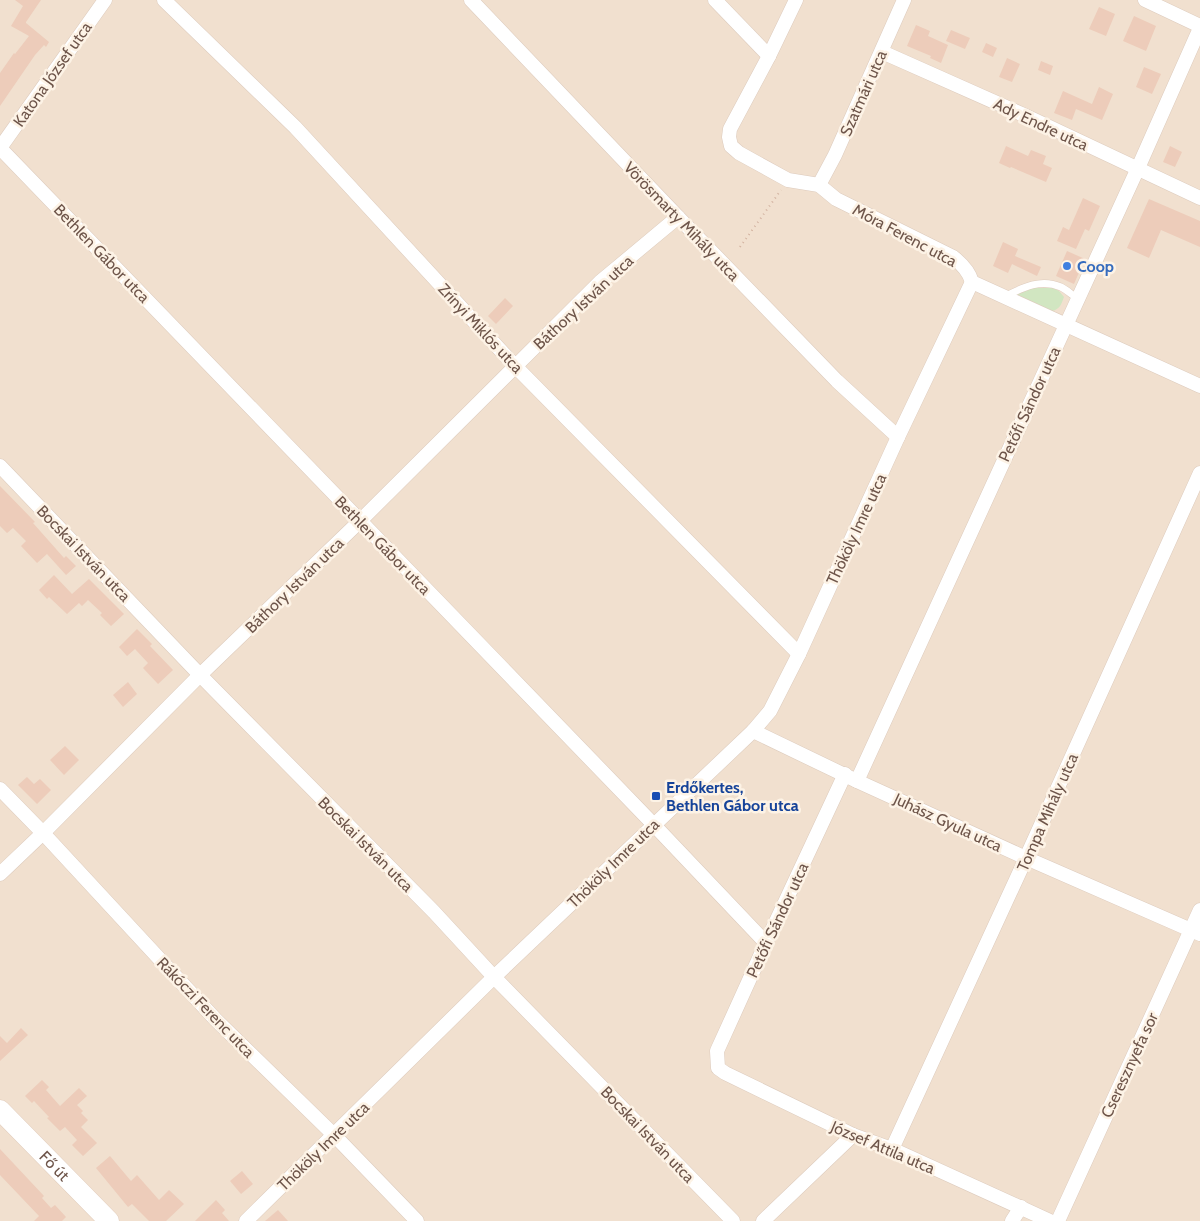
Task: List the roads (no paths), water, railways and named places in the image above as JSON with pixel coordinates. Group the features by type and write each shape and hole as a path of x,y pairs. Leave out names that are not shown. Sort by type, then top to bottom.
{"main road":[{"name":"Fő út","path":"0,1110 109,1221"}],"street":[{"name":"Katona József utca","path":"0,148 105,0"},
{"name":"Zrínyi Miklós utca","path":"164,0 295,127 516,367 799,654"},
{"name":"Vörösmarty Mihály utca","path":"470,0 837,381 898,436"},
{"path":"715,0 769,56 796,0"},
{"name":"Szatmári utca","path":"819,185 882,52 904,0"},
{"path":"1145,0 1200,27"},
{"name":"Petőfi Sándor utca","path":"858,781 1138,168 1200,27"},
{"name":"Ady Endre utca","path":"882,52 1026,116 1200,198"},
{"name":"Móra Ferenc utca","path":"769,56 730,129 729,138 732,146 739,153 788,180 819,185 836,199 953,257 963,264 970,274 972,282 1200,386"},
{"name":"Bethlen Gábor utca","path":"0,148 766,942"},
{"name":"Báthory István utca","path":"0,874 200,675 360,521 600,282 678,217"},
{"name":"Thököly Imre utca","path":"246,1221 494,977 754,731 770,711 799,654 898,436 972,282"},
{"name":"Bocskai István utca","path":"0,466 200,675 434,912 494,977 733,1221"},
{"name":"Tompa Mihály utca","path":"892,1149 1200,473"},
{"name":"Juhász Gyula utca","path":"754,731 1026,858 1196,932"},
{"name":"Petőfi Sándor utca","path":"718,1068 717,1051 845,774"},
{"name":"Rákóczi Ferenc utca","path":"0,789 216,1020 334,1135 417,1221"},
{"name":"Cseresznyefa sor","path":"1058,1221 1196,932 1200,910"},
{"name":"József Attila utca","path":"718,1068 853,1135 892,1149 1050,1221"},
{"path":"763,1221 853,1135"},
{"path":"1012,1221 1022,1208"}],"lane":[{"path":"1004,297 1027,286 1051,284 1062,288 1077,298"}],"place":[{"name":"Coop","path":"1067,266"},
{"name":"Erdőkertes, Bethlen Gábor utca","path":"656,796"}]}
